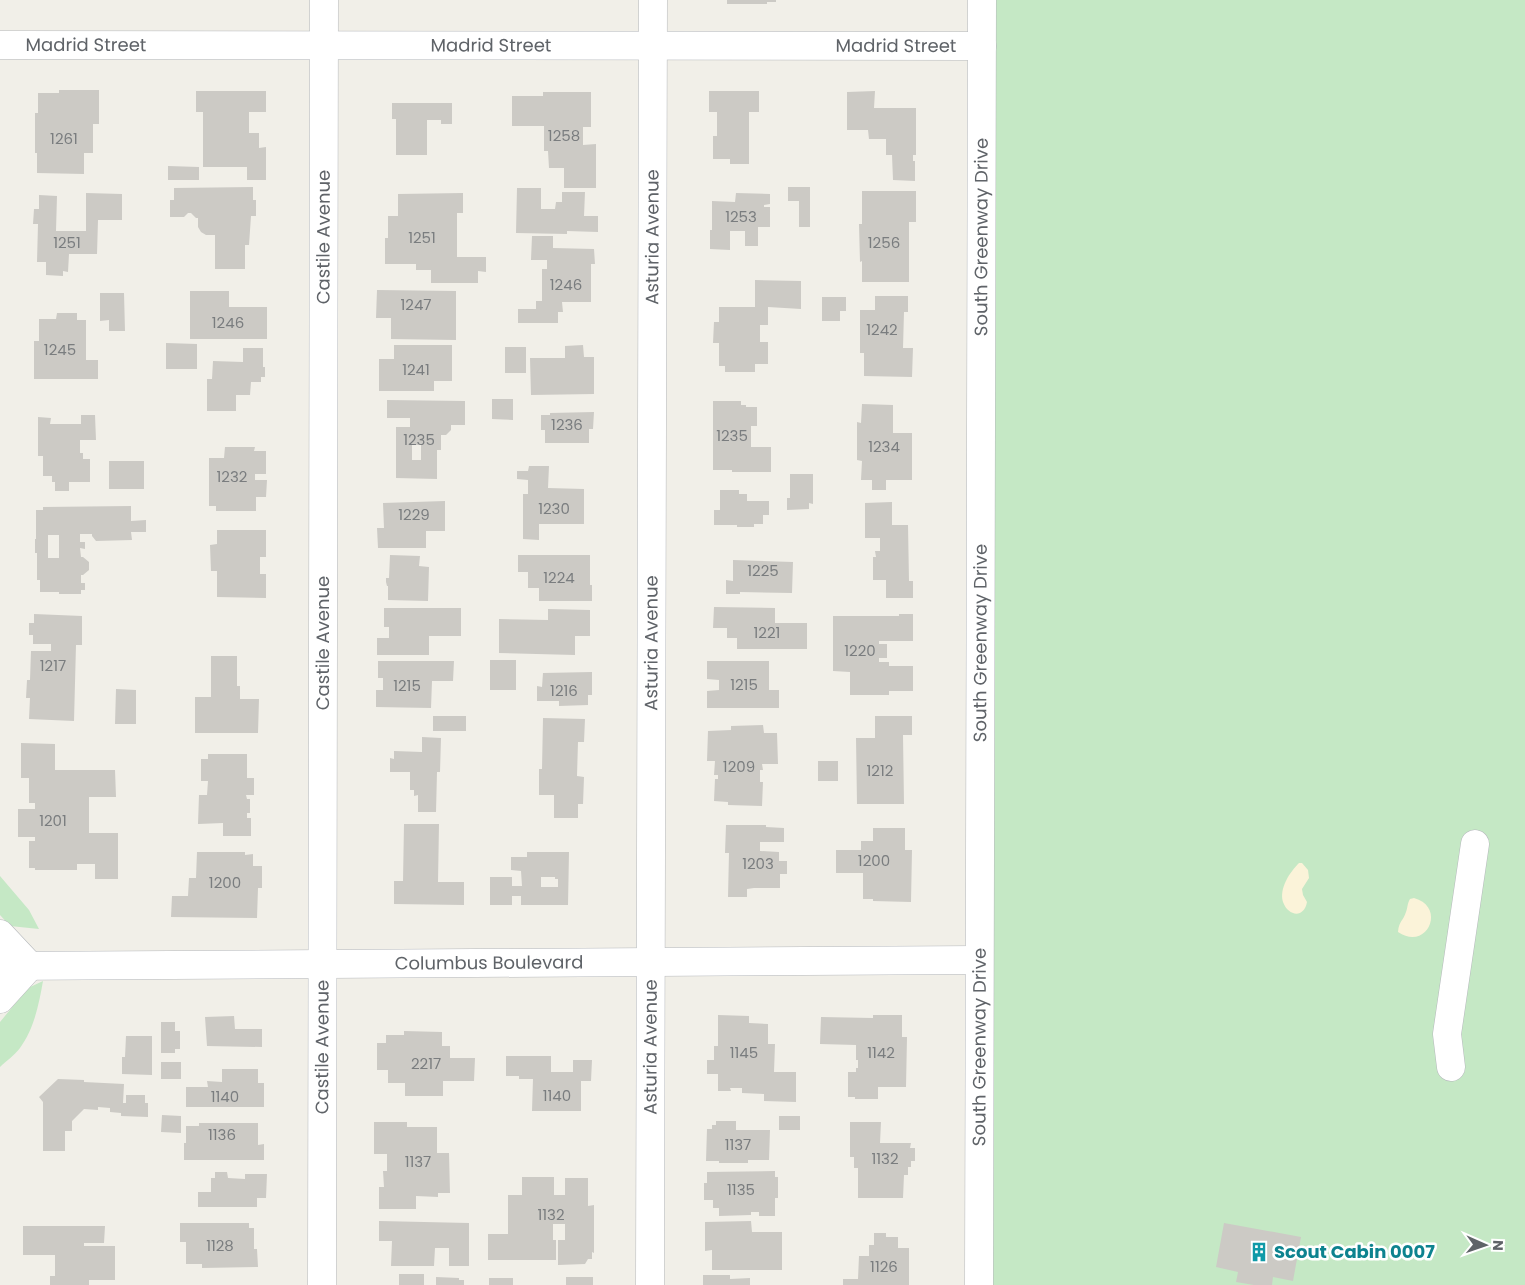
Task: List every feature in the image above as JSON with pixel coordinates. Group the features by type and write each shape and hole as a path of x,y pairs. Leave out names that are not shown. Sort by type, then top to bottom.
{"street":[{"name":"Castile Avenue","path":"322,1285 324,0"},
{"name":"Asturia Avenue","path":"650,1285 653,0"},
{"name":"South Greenway Drive","path":"979,1285 982,0"},
{"name":"Madrid Street","path":"0,45 982,46"},
{"path":"1452,1066 1447,1034 1475,844"},
{"path":"0,934 30,966 0,999"},
{"name":"Columbus Boulevard","path":"0,966 979,960"}],"green space":[{"path":"992,0 1525,0 1525,1285 988,1285"},
{"path":"0,876 29,910 39,929 10,926 0,915"},
{"path":"43,981 38,1007 25,1041 18,1051 0,1067 0,1022 28,988"}],"sand":[{"path":"1299,863 1302,863 1308,870 1309,878 1302,889 1307,902 1303,911 1296,914 1285,907 1282,897 1286,881"},
{"path":"1414,898 1424,903 1430,910 1431,918 1425,932 1417,936 1408,937 1398,932 1409,901"}],"building":[{"path":"727,0 776,0 776,2 767,2 767,4 727,4"},
{"path":"59,90 99,90 99,124 93,124 93,153 84,153 84,174 37,173 35,113 38,113 38,93 59,93"},
{"path":"196,91 266,91 266,112 249,112 249,133 259,133 259,148 266,147 266,180 247,180 247,167 203,167 203,112 196,112"},
{"path":"709,91 759,91 759,112 749,112 749,164 730,164 730,159 713,159 713,136 717,136 717,112 709,112"},
{"path":"875,91 874,108 916,108 916,155 913,155 913,161 915,161 915,181 893,180 892,155 886,155 886,139 869,139 868,130 847,130 847,92"},
{"path":"543,92 591,92 591,127 583,127 583,145 596,144 596,188 564,188 564,168 549,168 548,151 544,151 544,126 512,126 512,96 543,96"},
{"path":"392,103 452,103 452,124 441,124 441,120 427,120 427,155 396,155 396,119 392,119"},
{"path":"168,166 199,167 199,180 168,180"},
{"path":"253,187 253,200 256,200 256,216 251,216 249,245 245,245 245,269 215,269 215,235 206,235 201,232 198,227 198,218 191,213 184,217 170,217 170,200 174,200 174,188"},
{"path":"788,187 810,187 810,227 799,227 799,201 788,201"},
{"path":"517,188 541,188 541,209 555,209 556,202 562,202 562,192 585,192 584,216 598,216 598,232 567,231 567,234 516,233"},
{"path":"862,191 916,191 916,222 909,222 909,282 862,282 859,224 862,224"},
{"path":"86,193 122,194 122,220 98,220 97,254 69,254 68,272 63,271 63,276 46,275 46,262 37,262 38,224 33,224 34,209 39,209 39,195 57,196 56,231 86,231"},
{"path":"463,193 463,213 457,213 457,257 486,257 486,272 478,271 478,283 431,283 431,270 416,270 416,264 385,264 385,238 388,238 388,216 398,216 398,194"},
{"path":"736,193 770,194 770,204 764,205 764,207 770,207 770,227 758,227 758,246 745,246 745,231 730,231 730,250 710,249 712,201 735,202"},
{"path":"532,236 553,236 553,248 594,249 595,264 591,264 591,302 562,302 563,312 558,312 558,323 518,323 518,309 536,309 536,301 542,301 542,269 547,269 547,260 531,260"},
{"path":"755,280 801,281 801,309 768,307 768,325 760,325 760,342 768,342 768,364 755,364 755,372 725,372 725,366 719,366 719,343 713,343 714,322 719,322 719,307 755,307"},
{"path":"377,290 456,291 456,340 391,339 391,318 376,318"},
{"path":"190,291 229,291 229,307 267,307 267,339 190,339"},
{"path":"100,293 124,293 125,331 109,331 109,320 100,321"},
{"path":"875,296 908,296 908,312 904,312 903,348 913,348 912,377 864,376 864,353 860,353 860,310 875,310"},
{"path":"822,297 846,297 846,311 840,311 840,321 822,321"},
{"path":"57,313 77,313 77,320 86,320 86,360 98,360 98,379 34,379 34,341 39,341 39,319 56,319"},
{"path":"166,343 197,344 197,369 166,369"},
{"path":"394,345 452,345 452,381 434,381 434,391 379,391 379,359 394,359"},
{"path":"583,345 584,357 594,357 594,394 531,395 530,358 565,358 565,346"},
{"path":"505,347 526,347 526,373 505,373"},
{"path":"243,348 263,348 265,377 261,377 261,382 251,382 250,395 236,395 236,411 207,411 207,379 212,379 213,361 243,362"},
{"path":"492,399 513,399 513,420 492,419"},
{"path":"387,400 465,401 465,425 451,425 451,430 446,435 441,435 441,450 437,450 437,479 396,478 396,427 410,427 410,418 387,418","holes":["412,445 421,445 421,460 412,460"]},
{"path":"713,401 741,401 741,405 746,405 746,407 757,407 757,426 751,426 751,447 771,447 771,472 713,470"},
{"path":"862,404 893,405 893,433 912,433 912,480 886,480 886,490 872,490 872,480 861,480 862,461 857,460 857,422 861,423"},
{"path":"594,412 593,429 589,429 589,443 545,443 545,430 541,430 541,415"},
{"path":"81,415 95,415 96,440 80,440 80,453 83,453 83,459 90,459 90,482 69,482 69,491 55,491 55,482 52,482 52,476 43,476 43,456 38,456 38,417 51,418 50,424 81,424"},
{"path":"225,447 255,447 254,451 266,451 266,474 255,474 255,480 267,480 266,497 256,497 256,511 216,511 216,506 209,506 209,458 224,458"},
{"path":"109,461 144,461 144,489 109,489"},
{"path":"529,466 549,466 548,488 584,489 584,524 539,524 539,540 523,539 523,494 528,494 528,480 517,479 517,471 528,471"},
{"path":"790,474 813,474 813,504 809,503 809,509 787,510 787,498 790,498"},
{"path":"720,490 739,490 739,494 747,494 747,501 769,501 769,515 763,515 763,524 754,524 754,527 714,525 714,510 720,510"},
{"path":"445,501 445,531 426,531 426,548 378,548 377,528 384,528 383,503"},
{"path":"892,502 892,525 908,525 909,581 913,581 913,598 886,598 886,580 873,580 873,557 876,557 875,551 880,551 880,538 865,538 865,503"},
{"path":"131,506 131,521 146,520 146,532 131,532 132,540 96,541 92,534 80,534 80,542 85,542 85,549 80,548 81,557 89,562 89,570 81,575 81,583 85,583 85,590 81,590 81,594 40,592 40,580 37,580 37,553 35,553 36,510 43,510 43,507","holes":["48,535 59,535 59,558 48,558"]},
{"path":"217,530 266,530 266,557 260,557 260,574 266,574 266,598 217,597 217,571 211,571 210,545 217,544"},
{"path":"390,555 420,556 419,566 429,567 428,601 388,600 386,578 389,578"},
{"path":"518,555 590,555 592,601 539,601 539,588 528,588 528,572 518,572"},
{"path":"733,560 793,562 792,593 740,592 740,594 726,594 726,580 733,581"},
{"path":"714,607 775,608 775,623 807,623 807,649 737,649 737,638 727,638 727,628 713,628"},
{"path":"384,608 461,608 461,636 429,636 429,655 377,655 377,638 389,638 389,627 384,627"},
{"path":"548,609 590,610 590,636 575,636 575,655 499,653 499,619 548,620"},
{"path":"34,614 82,616 82,645 76,645 74,721 29,719 30,698 26,698 27,680 30,680 31,651 51,651 51,644 33,644 33,635 29,635 29,623 34,623"},
{"path":"899,614 913,614 913,641 879,641 879,644 887,644 887,658 879,658 879,662 889,662 889,666 913,666 913,691 889,691 889,695 850,695 850,672 833,671 833,616 899,616"},
{"path":"211,656 237,656 237,686 240,686 240,699 259,699 258,733 195,733 195,697 211,697"},
{"path":"490,660 516,660 516,690 490,690"},
{"path":"378,661 454,661 453,681 432,681 431,708 376,707 376,690 383,690 383,678 378,678"},
{"path":"707,661 769,661 769,690 779,690 779,708 707,708 707,691 719,690 719,680 707,679"},
{"path":"592,672 592,695 588,695 588,705 559,706 559,701 537,701 537,686 542,687 543,673"},
{"path":"116,689 136,690 136,724 115,724"},
{"path":"433,716 466,716 466,731 433,731"},
{"path":"875,716 912,716 912,735 903,735 904,804 857,804 856,738 875,738"},
{"path":"543,718 585,719 584,742 578,742 577,776 584,777 583,804 578,804 578,818 554,818 554,795 539,795 539,769 542,769"},
{"path":"763,725 764,733 777,733 778,764 762,764 763,770 760,770 760,782 763,782 762,806 728,805 728,802 714,801 715,779 718,779 718,775 714,775 715,761 707,761 708,731 731,730 731,726"},
{"path":"422,737 441,738 440,772 437,772 436,812 418,812 418,795 414,796 414,790 410,790 410,772 390,772 390,758 394,759 394,751 422,752"},
{"path":"21,743 55,744 55,770 115,770 116,797 89,797 89,833 118,833 118,879 95,879 95,864 77,864 77,870 35,870 35,868 29,868 29,841 35,841 35,837 18,837 18,809 35,809 35,803 29,803 29,778 21,778"},
{"path":"208,754 247,754 247,778 254,778 254,795 246,795 247,799 250,799 250,813 247,813 247,818 251,818 251,836 223,836 223,823 198,824 199,795 207,795 208,781 201,781 201,759 208,759"},
{"path":"818,761 838,761 838,781 818,781"},
{"path":"404,824 439,824 438,882 464,882 464,905 394,904 394,881 403,881"},
{"path":"726,825 766,825 766,827 784,828 784,842 760,842 760,851 779,852 779,861 787,861 787,874 780,874 780,888 747,889 747,897 728,897 729,853 725,853"},
{"path":"873,828 905,828 905,850 912,850 911,902 863,899 863,873 836,873 836,850 861,850 861,841 873,841"},
{"path":"197,852 245,852 245,855 253,854 253,866 262,866 262,888 258,888 257,918 171,917 172,896 188,896 189,878 196,878"},
{"path":"527,852 569,852 568,905 521,905 521,896 512,896 512,905 490,905 490,877 512,877 512,886 522,886 521,871 511,870 511,857 527,857","holes":["541,877 555,877 555,879 558,879 558,887 541,887"]},
{"path":"718,1015 749,1016 749,1023 768,1024 768,1044 775,1044 774,1072 796,1072 796,1102 764,1101 764,1094 742,1093 742,1088 730,1088 731,1091 718,1091 718,1074 707,1074 707,1060 714,1060 714,1046 718,1046"},
{"path":"873,1015 902,1015 902,1037 907,1037 906,1087 878,1087 878,1099 855,1099 855,1097 848,1097 848,1072 856,1072 856,1068 858,1068 856,1045 820,1044 821,1017 873,1018"},
{"path":"234,1016 235,1029 262,1029 262,1047 207,1046 205,1017"},
{"path":"161,1022 175,1022 175,1031 180,1031 180,1049 175,1049 175,1053 161,1053"},
{"path":"404,1031 442,1032 442,1046 450,1046 450,1058 475,1058 474,1081 443,1081 443,1096 405,1096 405,1083 388,1083 388,1070 377,1070 377,1043 386,1043 386,1035 404,1035"},
{"path":"126,1036 152,1036 152,1075 122,1074 122,1057 125,1057"},
{"path":"506,1056 551,1056 551,1072 573,1072 573,1060 592,1060 591,1081 581,1081 581,1111 532,1111 533,1079 519,1079 519,1076 506,1076"},
{"path":"161,1062 181,1062 181,1079 161,1079"},
{"path":"222,1069 258,1069 258,1083 264,1083 264,1107 186,1107 186,1087 208,1087 207,1081 222,1082"},
{"path":"58,1079 124,1084 123,1103 126,1103 126,1095 145,1095 145,1103 148,1103 148,1117 121,1116 121,1113 110,1112 110,1108 98,1107 98,1110 84,1109 72,1121 72,1131 65,1131 65,1151 43,1151 43,1102 39,1097"},
{"path":"162,1115 181,1116 181,1133 161,1132"},
{"path":"779,1116 800,1116 800,1130 779,1130"},
{"path":"716,1121 736,1121 736,1130 770,1130 769,1160 748,1160 748,1163 706,1161 707,1129 712,1129 712,1125 716,1125"},
{"path":"374,1122 407,1122 407,1127 437,1127 437,1153 449,1153 450,1193 438,1193 438,1197 416,1196 416,1209 379,1209 379,1187 384,1187 383,1171 387,1171 387,1154 374,1154"},
{"path":"850,1122 881,1122 880,1143 911,1143 910,1148 915,1148 915,1161 911,1161 911,1167 908,1167 908,1175 904,1175 903,1198 858,1198 858,1168 854,1168 854,1157 850,1157"},
{"path":"199,1123 258,1123 258,1145 264,1144 264,1160 184,1160 186,1126 199,1126"},
{"path":"775,1171 775,1177 778,1177 778,1198 775,1198 775,1216 759,1216 759,1212 751,1212 751,1215 719,1216 719,1208 713,1208 713,1200 704,1200 704,1183 707,1183 707,1172"},
{"path":"215,1172 227,1172 228,1178 245,1179 245,1174 267,1174 266,1198 257,1198 257,1207 198,1207 198,1192 211,1192 211,1178 215,1178"},
{"path":"522,1177 554,1177 554,1195 565,1195 565,1178 588,1178 588,1206 594,1205 594,1253 592,1252 592,1259 588,1259 585,1264 558,1265 558,1240 565,1240 565,1224 553,1224 553,1240 556,1240 556,1260 488,1260 488,1234 508,1234 508,1195 522,1195"},
{"path":"379,1221 469,1223 469,1266 449,1266 449,1248 435,1248 434,1266 391,1266 392,1241 379,1241"},
{"path":"751,1221 752,1232 782,1232 782,1270 712,1270 712,1250 705,1251 705,1222"},
{"path":"180,1223 249,1223 249,1228 254,1228 254,1249 257,1249 258,1267 202,1268 202,1264 186,1264 186,1242 180,1242"},
{"name":"Scout Cabin 0007","path":"1224,1223 1301,1237 1293,1281 1273,1277 1272,1285 1236,1282 1238,1272 1216,1267"},
{"path":"23,1226 105,1226 104,1243 84,1243 84,1246 115,1246 115,1280 89,1280 89,1285 50,1285 50,1276 55,1276 55,1255 23,1255"},
{"path":"874,1233 886,1233 886,1237 898,1237 898,1248 909,1248 909,1285 843,1285 843,1279 858,1279 859,1256 869,1256 869,1245 874,1245"},
{"path":"399,1274 424,1274 424,1285 399,1285"},
{"path":"703,1275 730,1275 730,1279 750,1278 750,1285 703,1285"},
{"path":"436,1277 459,1278 459,1280 464,1280 464,1285 436,1285"},
{"path":"566,1277 593,1277 593,1285 566,1285"},
{"path":"489,1278 513,1278 513,1285 489,1285"}],"place":[{"name":"Scout Cabin 0007","path":"1259,1252"}]}
